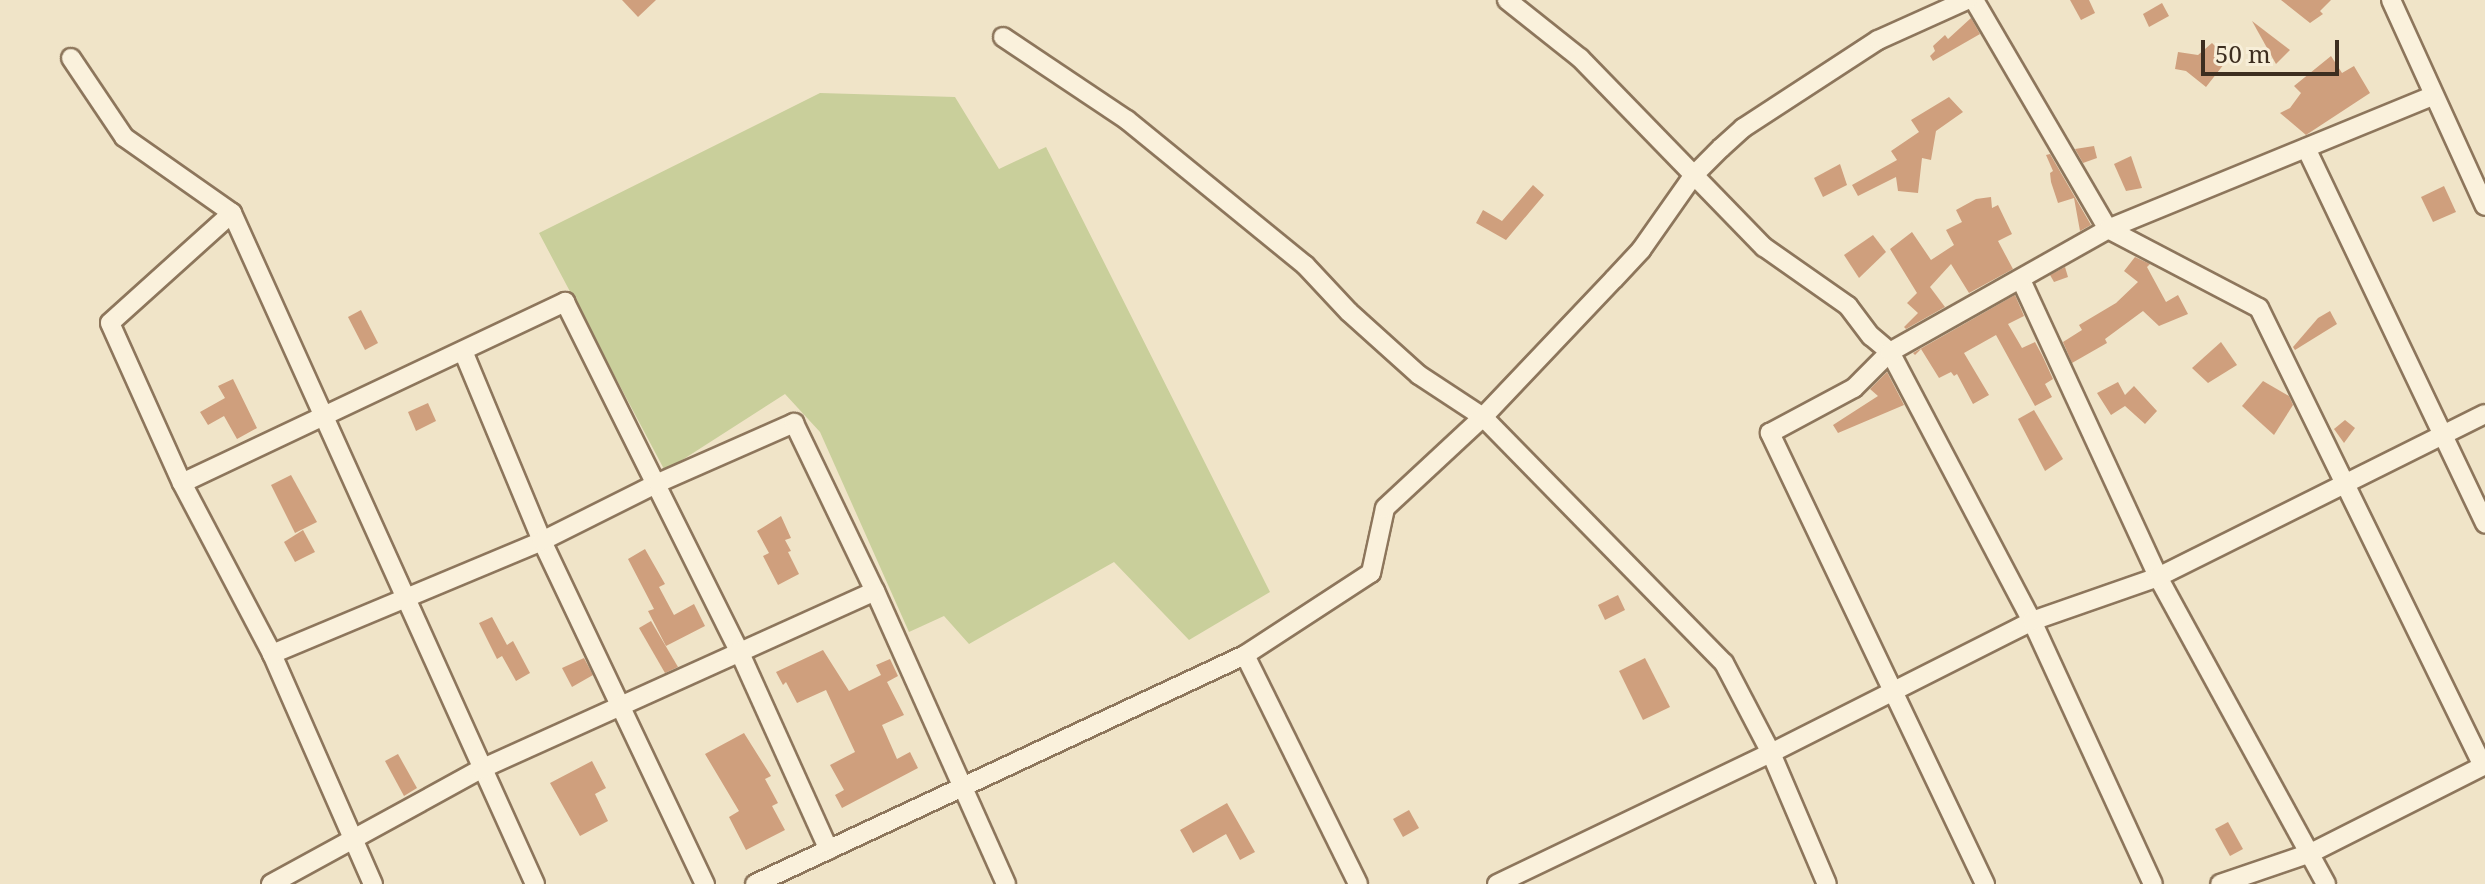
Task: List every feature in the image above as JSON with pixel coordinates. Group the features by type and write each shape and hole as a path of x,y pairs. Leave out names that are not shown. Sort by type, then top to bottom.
{"street":[{"path":"1507,0 1580,58 1764,247 1848,306 1871,336 1890,352 2032,621 2153,884"},
{"path":"755,884 1245,655 1371,573 1385,508 1483,417 1641,250 1693,176 1743,128 1821,76 1878,40 1967,0"},
{"path":"1974,0 2108,229 2259,308 2484,766 2311,853 2220,884"},
{"path":"2391,0 2485,206"},
{"path":"1003,37 1127,120 1305,265 1349,312 1419,375 1483,417 1724,663 1771,753 1827,884"},
{"path":"71,58 124,137 232,213 535,884"},
{"path":"1985,884 1770,433 1854,388 1890,352 2108,229 2433,96"},
{"path":"2306,148 2485,524"},
{"path":"232,213 110,323 182,483 272,654 373,884"},
{"path":"2021,280 2158,577 2326,884"},
{"path":"182,483 565,302 658,483 739,651 829,850"},
{"path":"463,351 542,541 705,884"},
{"path":"1497,884 1771,753 2032,621 2158,577 2485,414"},
{"path":"272,654 404,596 542,541 658,483 794,423 875,591 1006,884"},
{"path":"271,884 481,769 875,591"},
{"path":"1245,655 1358,884"}],"green space":[{"path":"820,93 955,97 999,169 1046,147 1270,592 1189,640 1114,562 969,644 944,616 909,632 820,432 785,394 665,471 539,233"}],"building":[{"path":"622,0 656,0 638,17"},
{"path":"2070,0 2089,0 2095,13 2081,20"},
{"path":"2281,0 2331,0 2320,11 2323,14 2310,23"},
{"path":"2162,3 2169,16 2149,27 2143,14"},
{"path":"1971,18 1980,34 1933,61 1930,56 1935,51 1933,46 1945,35 1948,39"},
{"path":"2252,21 2290,50 2276,64"},
{"path":"2212,43 2228,59 2206,87 2186,71 2175,69 2178,52 2198,55"},
{"path":"2331,56 2342,73 2354,66 2370,93 2306,135 2280,113 2290,108 2301,93 2294,86"},
{"path":"1949,97 1963,112 1936,131 1931,160 1922,158 1918,193 1898,191 1896,177 1858,196 1852,185 1897,160 1891,151 1919,132 1911,120"},
{"path":"2094,146 2097,158 2083,163 2075,149"},
{"path":"2050,154 2091,225 2080,231 2074,198 2058,203 2051,182 2050,173 2053,171 2046,155"},
{"path":"2131,156 2142,188 2126,191 2114,164"},
{"path":"1840,164 1847,185 1823,197 1814,178"},
{"path":"1533,185 1544,195 1506,240 1476,223 1483,210 1502,221"},
{"path":"2444,186 2456,212 2433,222 2421,197"},
{"path":"1991,197 1992,208 1998,205 2012,234 1998,241 2013,269 1969,293 1951,264 1930,287 1945,307 1906,329 1904,327 1918,313 1907,303 1917,293 1890,249 1912,232 1931,260 1954,245 1946,230 1962,222 1956,210 1976,199"},
{"path":"1873,235 1886,252 1859,278 1844,255"},
{"path":"2135,257 2150,264 2147,267 2166,302 2178,295 2188,314 2159,326 2143,311 2105,339 2107,343 2072,363 2063,342 2082,330 2079,325 2116,303 2138,282 2124,271"},
{"path":"2065,267 2068,277 2054,282 2050,275"},
{"path":"2015,295 2024,316 2008,324 2022,348 2035,342 2053,379 2045,384 2052,397 2035,406 1996,335 1964,353 1989,395 1973,404 1957,374 1954,376 1951,372 1939,378 1921,349 1915,355 1913,353"},
{"path":"361,310 378,343 365,350 348,317"},
{"path":"2330,311 2337,324 2295,350 2293,347 2318,318"},
{"path":"2221,342 2237,365 2208,383 2192,368"},
{"path":"1887,372 1904,405 1838,433 1833,425 1878,396 1870,389"},
{"path":"233,379 257,428 237,439 224,416 208,425 200,412 225,398 218,386"},
{"path":"2263,381 2289,396 2293,405 2274,435 2242,406"},
{"path":"2118,382 2125,395 2134,386 2157,411 2145,424 2125,406 2111,415 2097,393"},
{"path":"428,403 436,421 416,431 408,412"},
{"path":"2034,410 2063,459 2045,471 2018,419"},
{"path":"2345,420 2355,428 2344,443 2334,429"},
{"path":"291,475 317,522 295,533 271,485"},
{"path":"781,516 791,538 785,540 791,551 788,552 799,574 778,585 763,556 769,553 757,531"},
{"path":"303,530 315,552 295,562 284,542"},
{"path":"645,549 665,584 659,587 674,615 694,604 705,626 666,646 648,611 654,609 628,559"},
{"path":"1618,595 1625,610 1605,620 1598,605"},
{"path":"492,617 507,645 513,641 530,673 516,681 502,656 497,659 479,623"},
{"path":"651,621 678,667 665,673 639,628"},
{"path":"823,650 849,691 881,675 876,665 890,659 898,676 887,682 904,715 882,725 897,759 910,752 918,768 842,808 835,795 844,790 830,765 855,752 826,690 797,703 786,682 783,685 776,672"},
{"path":"584,658 593,675 572,687 562,668"},
{"path":"1645,658 1670,707 1643,720 1619,671"},
{"path":"744,733 771,776 765,779 778,803 772,806 785,830 746,850 729,817 739,811 705,754"},
{"path":"398,754 417,788 404,796 385,761"},
{"path":"592,761 606,788 595,794 608,821 580,836 550,783"},
{"path":"1227,803 1255,852 1240,860 1226,834 1193,853 1180,830"},
{"path":"1409,810 1419,828 1403,837 1393,819"},
{"path":"2228,822 2243,849 2230,856 2215,829"}]}
